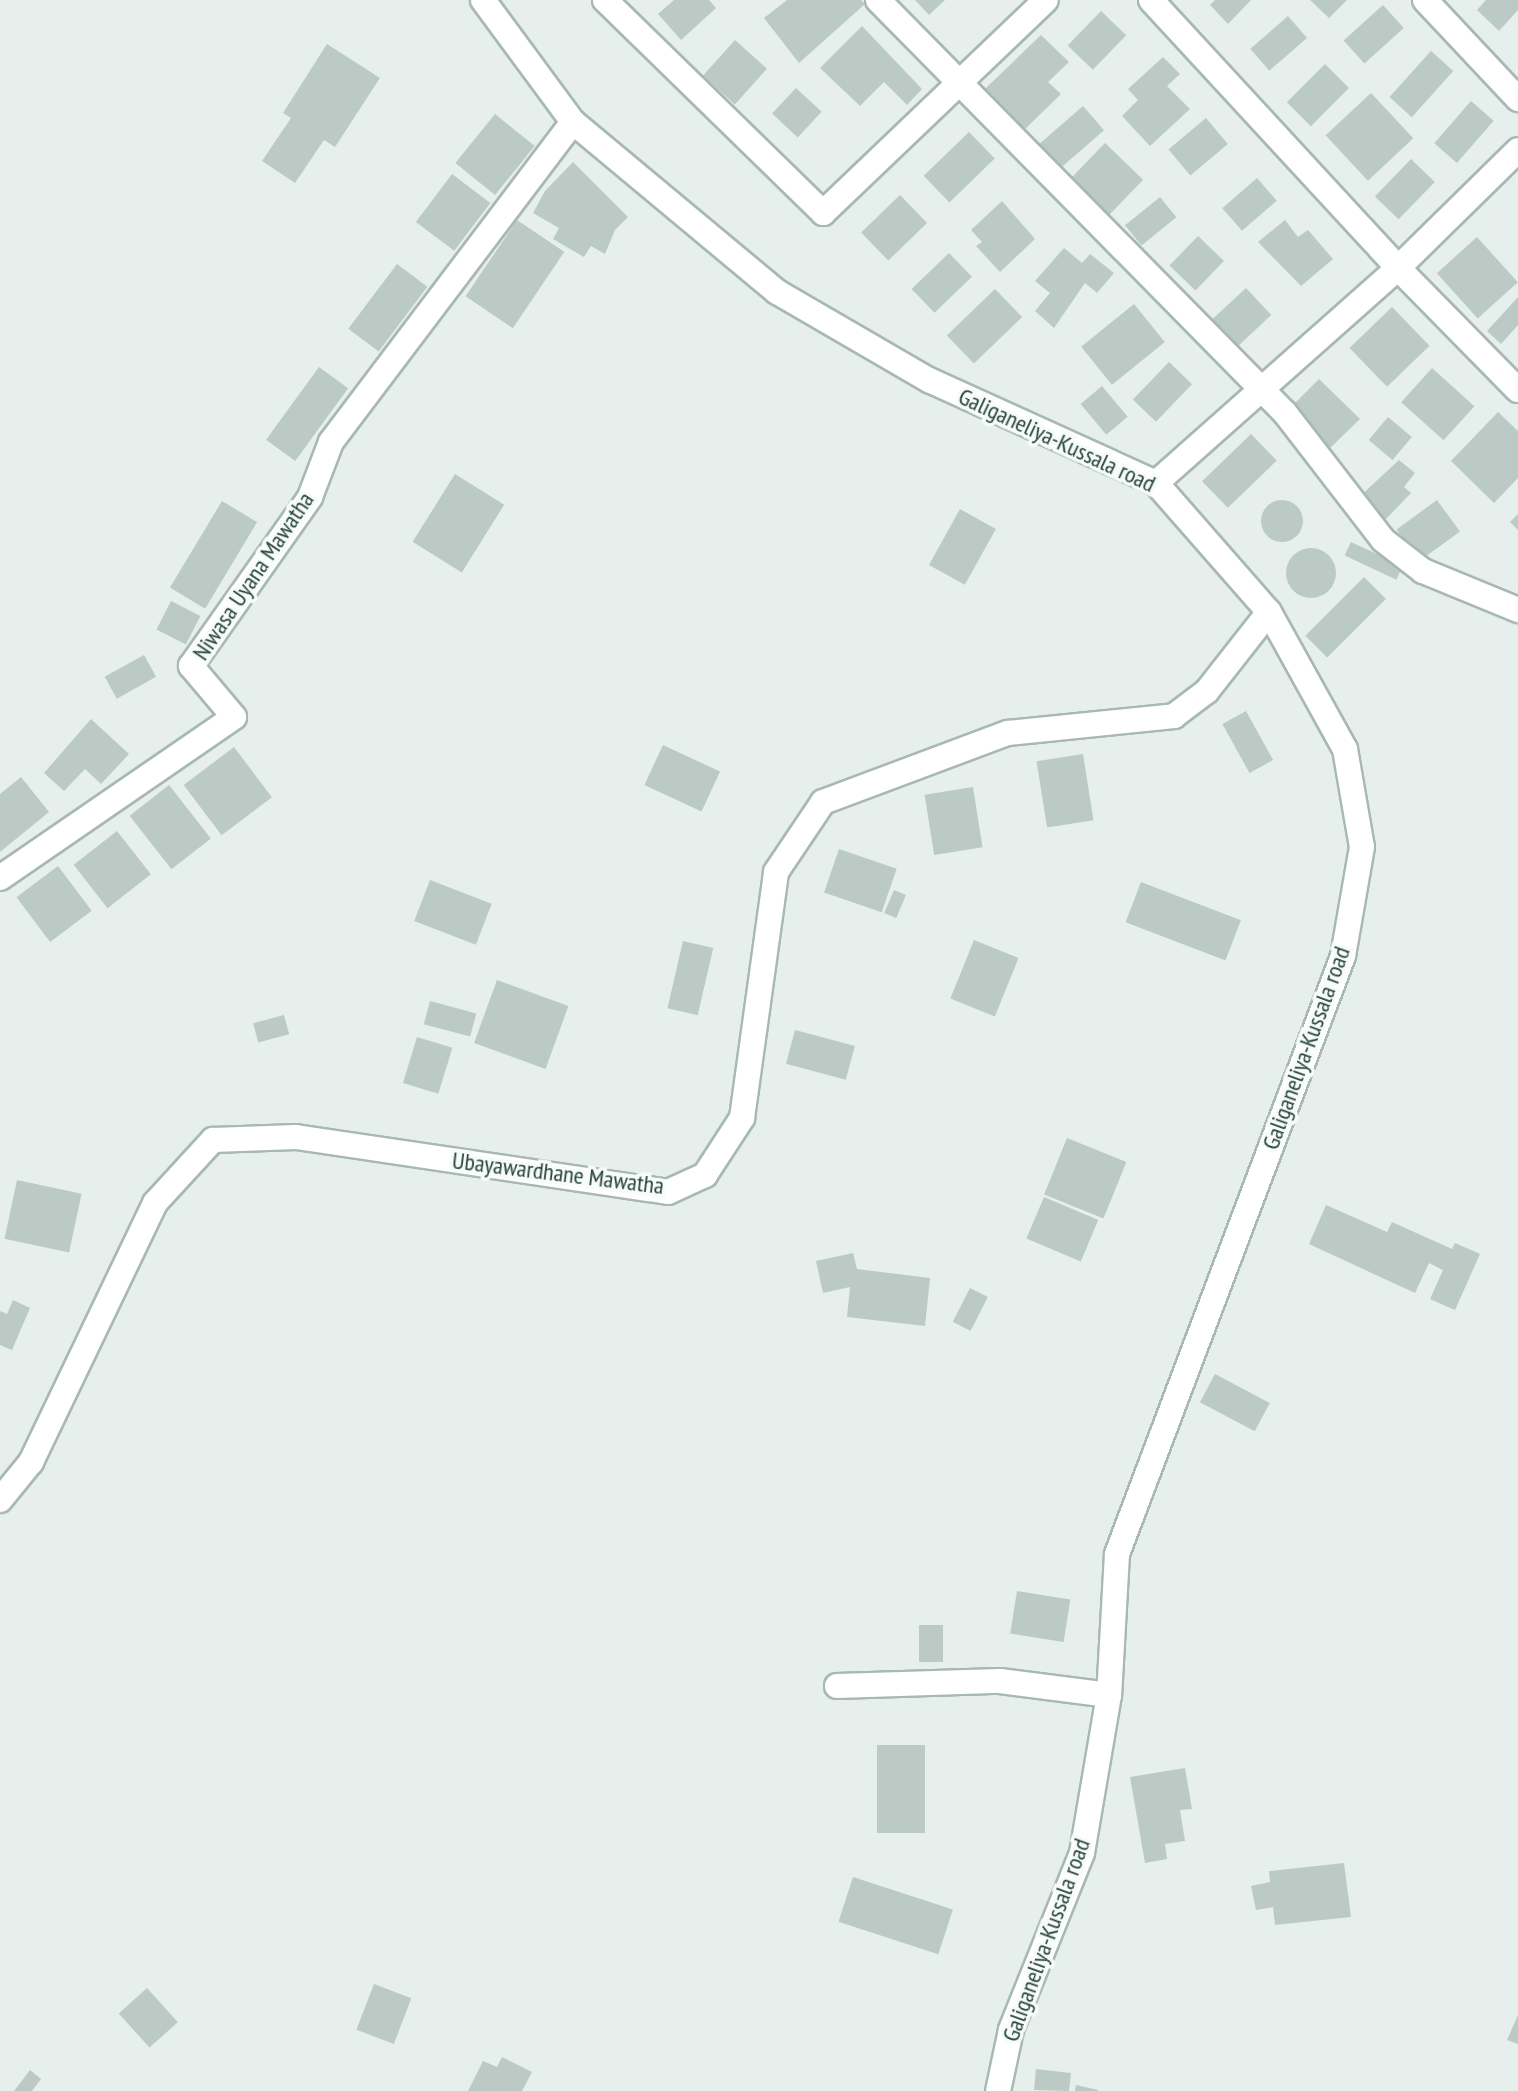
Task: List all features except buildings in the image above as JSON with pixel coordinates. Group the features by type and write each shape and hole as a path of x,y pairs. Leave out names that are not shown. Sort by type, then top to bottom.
{"street":[{"name":"Galiganeliya-Kussala road","path":"483,0 573,122 777,292 929,380 1156,483 1269,612 1345,749 1362,847 1343,956 1117,1554 1109,1695 1082,1853 1011,2030 998,2091"},
{"path":"605,0 823,213 1046,0"},
{"path":"878,0 1285,413 1383,540 1423,571 1518,610"},
{"path":"1151,0 1398,268 1518,390"},
{"path":"1425,0 1518,99"},
{"name":"Niwasa Uyana Mawatha","path":"0,878 234,717 191,666 310,497 331,442 573,122"},
{"path":"1156,483 1398,268 1518,150"},
{"name":"Ubayawardhane Mawatha","path":"0,1500 31,1462 155,1203 213,1140 296,1137 668,1192 705,1175 742,1118 776,872 823,802 1008,733 1174,716 1207,691 1269,612"},
{"path":"837,1686 1000,1681 1109,1695"}]}
